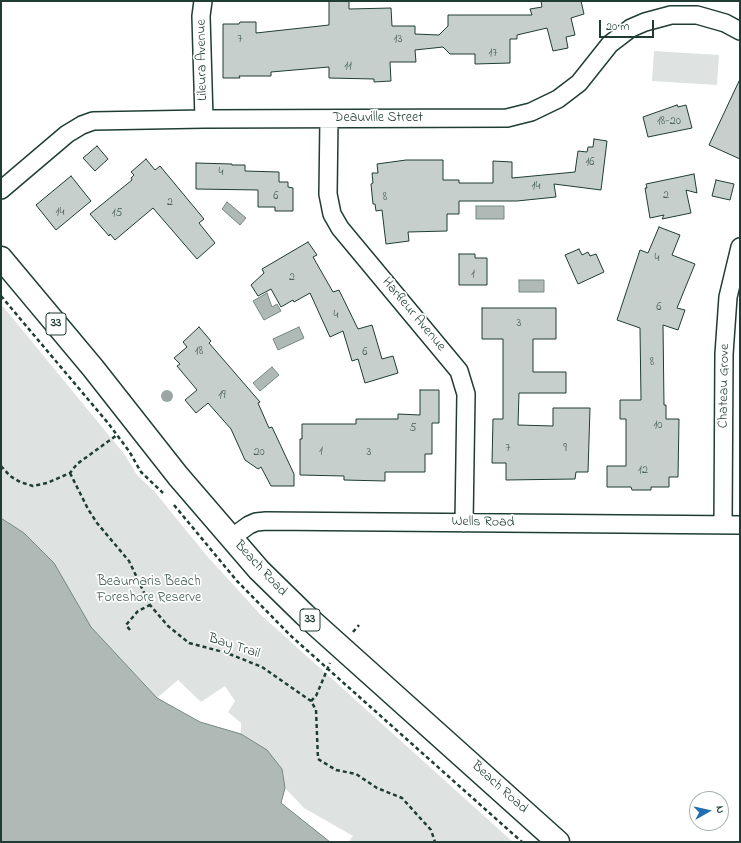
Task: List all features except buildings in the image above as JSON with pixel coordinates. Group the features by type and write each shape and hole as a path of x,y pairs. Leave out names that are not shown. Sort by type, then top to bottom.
{"main road":[{"name":"Beach Road","path":"1,258 231,538 264,575 305,615 558,842"}],"street":[{"name":"Lileura Avenue","path":"203,1 201,16 204,119"},
{"name":"Deauville Street","path":"1,190 67,134 82,125 105,120 494,119 520,116 546,106 568,92 579,83 610,44 631,28 664,17 700,8 740,31"},
{"name":"Harfleur Avenue","path":"329,119 328,194 332,214 340,228 459,371 466,394 464,523"},
{"name":"Chateau Grove","path":"723,525 724,354 728,297 740,247"},
{"name":"Wells Road","path":"231,538 249,525 256,522 266,521 740,525"}],"path":[{"path":"1,466 10,476 20,482 33,486 56,480 70,473 77,464 116,435"},
{"name":"Bay Trail","path":"70,473 79,493 94,518 129,561 150,605 168,626 189,643 227,653 262,667 311,701"},
{"path":"130,630 126,625 138,610 150,605"},
{"path":"435,842 431,830 402,798 377,788 356,774 336,770 318,759 316,710 311,701 316,696 327,668 522,842"}],"green space":[{"path":"654,51 719,55 717,85 652,81"},
{"name":"Beaumaris Beach Foreshore Reserve","path":"1,304 125,455 137,475 154,491 207,556 260,614 513,842 348,842 353,836 304,808 285,788 282,769 267,750 241,734 241,723 228,712 235,701 225,686 201,702 178,680 157,698 91,627 73,598 24,533 1,517"}],"shaded area":[{"path":"227,202 246,218 240,225 222,209"},
{"path":"476,206 504,206 504,219 476,219"},
{"path":"519,280 544,280 544,292 519,292"},
{"path":"267,293 272,307 277,304 281,311 264,320 253,301"},
{"path":"299,327 304,338 278,350 273,339"},
{"path":"272,367 279,375 260,391 253,383"},
{"path":"1,518 24,533 54,563 91,627 157,698 200,722 241,734 267,750 282,769 285,788 281,803 330,842 1,842"}]}
